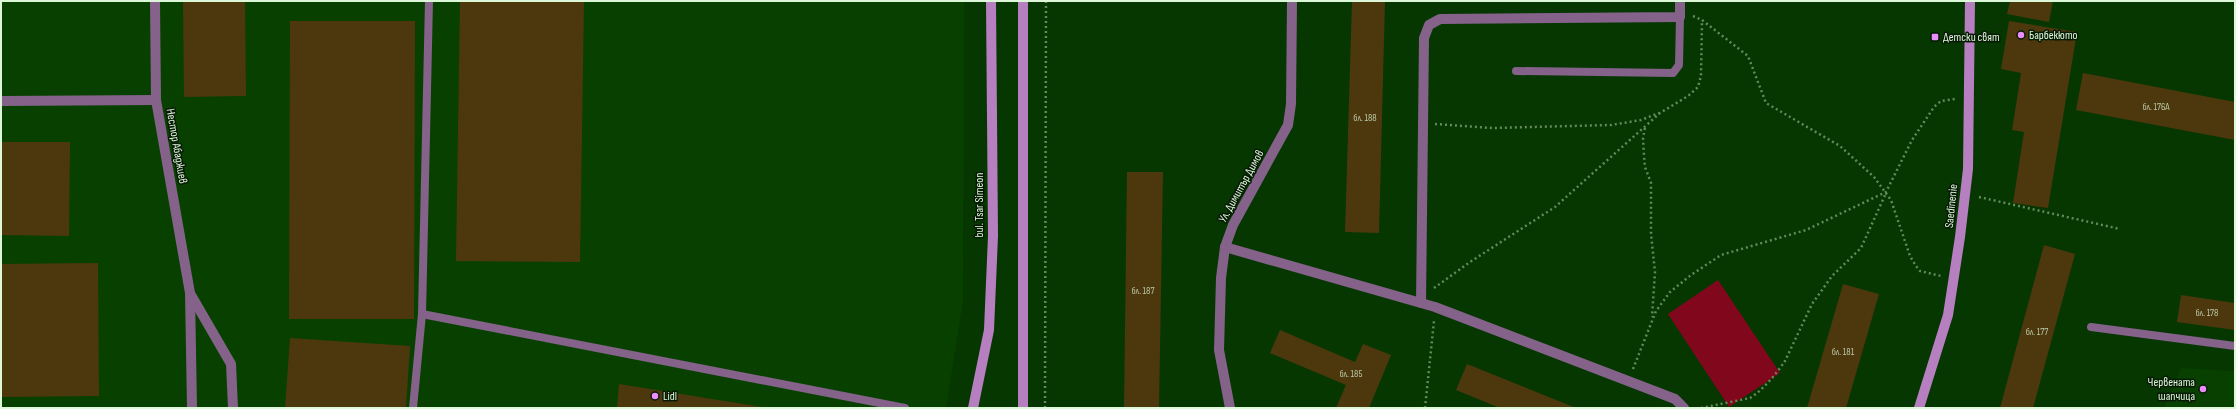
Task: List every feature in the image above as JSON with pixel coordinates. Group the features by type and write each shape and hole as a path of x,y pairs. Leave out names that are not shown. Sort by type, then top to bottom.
{"main road":[{"name":"bul. Tsar Simeon","path":"973,408 989,330 991,267 991,1"},
{"path":"1023,1 1023,408"},
{"name":"Saedinenie","path":"1919,408 1948,314 1965,193 1968,169 1970,1"}],"street":[{"name":"Нестор Абаджиев","path":"155,1 156,100 190,293 192,408"},
{"name":"Ул. Димитър Димов","path":"1230,408 1219,350 1221,278 1225,247 1233,225 1288,125 1291,104 1292,1"},
{"path":"1422,300 1424,38 1429,25 1440,19 1680,17 1680,1"},
{"path":"1,101 156,100"},
{"path":"1225,247 1422,300 1435,307 1675,399 1684,408"},
{"name":"Нестор Абаджиев","path":"190,293 231,364 233,408"}],"lane":[{"path":"412,408 422,314 429,1"},
{"path":"1516,71 1673,73 1679,65 1680,17"},
{"path":"422,314 905,408"},
{"path":"2091,327 2235,346"}],"path":[{"path":"1045,408 1046,1"},
{"path":"1680,17 1692,16 1702,20 1748,56 1766,103 1840,146 1874,176 1891,200 1910,256 1916,266 1920,271 1954,279"},
{"path":"1423,123 1492,128 1611,124 1641,120 1660,113 1688,96 1698,87 1701,76 1702,20"},
{"path":"1701,408 1750,398 1756,395 1781,368 1786,361 1812,304 1832,276 1861,248 1886,192 1912,140 1934,107 1941,100 1969,97"},
{"path":"1422,300 1470,262 1555,207 1660,113"},
{"path":"1645,128 1643,138 1644,156 1645,167 1651,183 1651,234 1655,272 1652,322"},
{"path":"1628,381 1656,311 1670,292 1691,275 1721,254 1806,230 1886,192"},
{"path":"1965,193 2120,229"},
{"path":"1425,408 1435,307"}],"shaded area":[{"path":"1,1 964,1 963,301 946,408 1,408"},
{"path":"1718,280 1780,373 1729,407 1668,314"},
{"name":"Червената шапчица","path":"2181,368 2235,371 2235,408 2164,408"}],"building":[{"path":"183,1 245,1 246,96 184,97"},
{"path":"460,1 584,1 580,262 456,261"},
{"path":"1352,1 1385,1 1379,233 1345,232"},
{"path":"2010,1 2053,1 2049,22 2007,14"},
{"path":"290,21 415,21 414,319 289,319"},
{"path":"2009,21 2077,32 2048,208 2013,203 2024,132 2012,130 2021,73 2001,69"},
{"path":"2083,73 2235,102 2235,140 2076,110"},
{"path":"1,142 70,142 69,236 1,235"},
{"path":"1127,172 1163,172 1159,408 1124,408"},
{"path":"2044,245 2075,254 2033,408 2000,408"},
{"path":"98,263 99,396 1,397 1,264"},
{"path":"1843,284 1879,294 1846,408 1807,408"},
{"path":"2181,295 2235,303 2235,330 2177,322"},
{"path":"1280,330 1355,362 1363,344 1391,355 1369,408 1336,408 1346,385 1270,353"},
{"path":"290,338 410,346 406,408 285,408"},
{"path":"1467,364 1576,408 1500,408 1456,390"},
{"name":"Lidl","path":"619,384 762,407 762,408 617,408"}],"place":[{"name":"Барбекюто","path":"2021,35"},
{"name":"Детски свят","path":"1935,37"},
{"name":"Червената шапчица","path":"2203,389"},
{"name":"Lidl","path":"655,396"}]}
